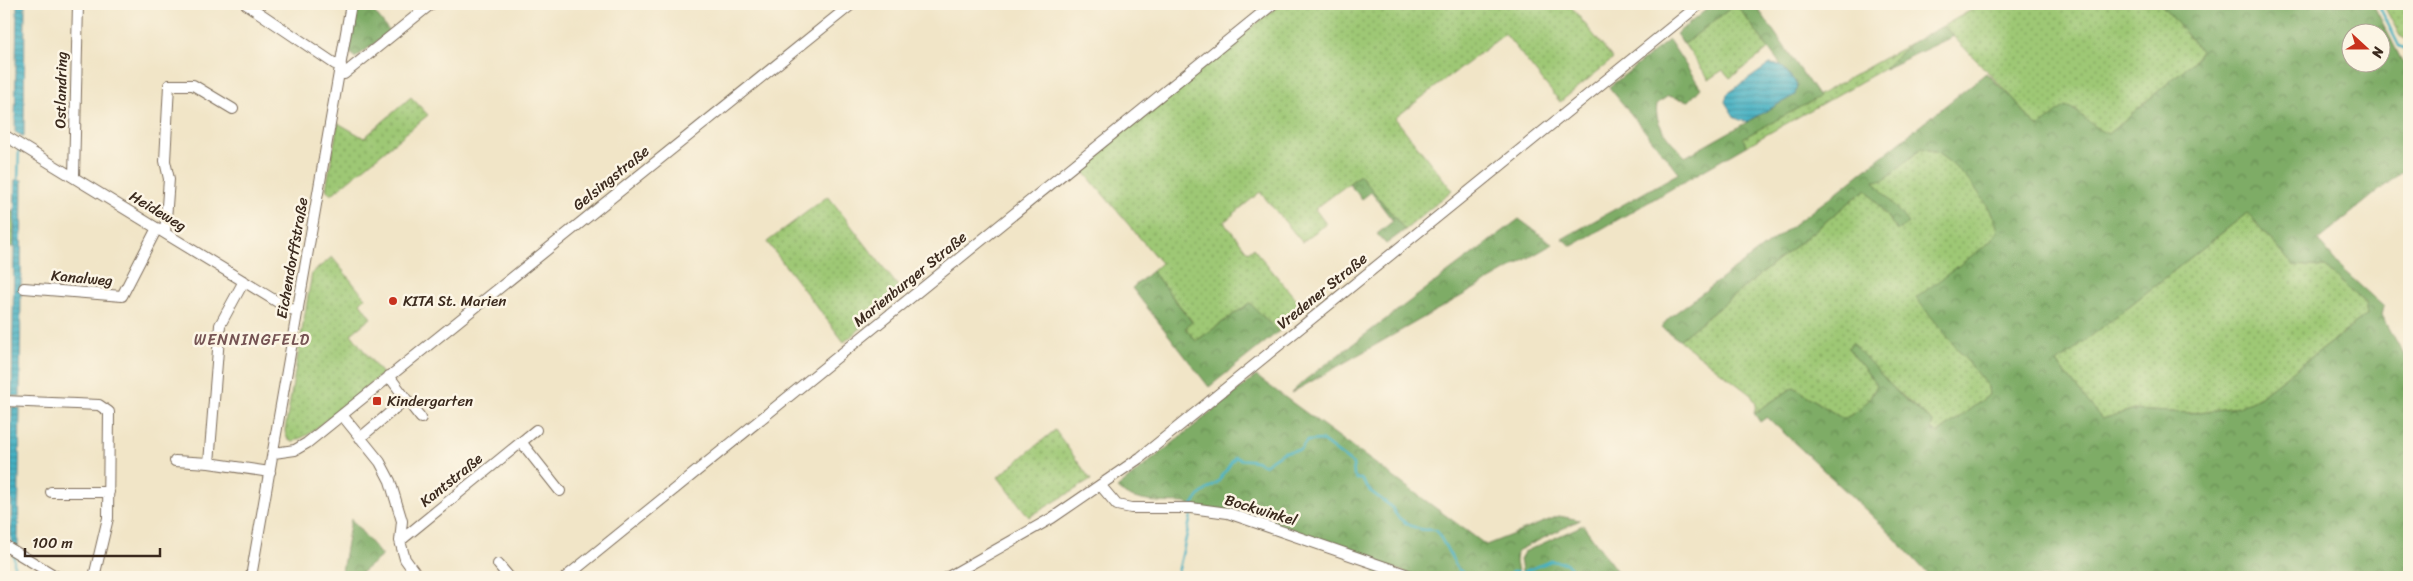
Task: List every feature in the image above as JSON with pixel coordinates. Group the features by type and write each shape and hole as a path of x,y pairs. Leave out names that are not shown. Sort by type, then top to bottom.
{"street":[{"name":"Ostlandring","path":"74,177 78,4"},
{"path":"246,4 340,69 344,74 431,4"},
{"name":"Eichendorffstraße","path":"252,577 351,4"},
{"name":"Gelsingstraße","path":"274,453 295,450 342,415 852,4"},
{"name":"Marienburger Straße","path":"566,577 1273,4"},
{"name":"Vredener Straße","path":"948,577 1052,518 1141,457 1700,4"},
{"path":"161,230 169,179 165,161 169,85 193,85 232,109"},
{"name":"Heideweg","path":"8,137 289,309 298,310"},
{"name":"Kanalweg","path":"24,288 122,296 161,230"},
{"path":"209,463 220,325 244,281"},
{"path":"389,376 421,418"},
{"path":"360,438 406,399"},
{"path":"7,401 99,405 109,412 110,492 108,518 94,577"},
{"path":"342,415 380,462 390,481 402,521 400,541 405,559 418,577"},
{"name":"Kantstraße","path":"400,541 536,430"},
{"path":"522,443 560,491"},
{"path":"175,461 209,463 270,472"},
{"name":"Bockwinkel","path":"1101,486 1116,505 1131,508 1191,508 1228,513 1414,577"},
{"path":"51,492 110,492"},
{"path":"4,545 58,577"},
{"path":"498,564 509,577"},
{"path":"577,569 584,577"}],"green space":[{"path":"357,4 368,4 390,32 355,58 349,51"},
{"path":"1281,4 1569,4 1613,59 1560,102 1505,34 1395,118 1452,190 1405,230 1360,175 1315,209 1326,224 1302,242 1260,192 1224,222 1248,252 1253,248 1305,310 1278,332 1250,303 1196,341 1185,327 1192,321 1152,271 1161,263 1079,166"},
{"path":"1713,4 1736,4 1684,44 1676,34"},
{"path":"1736,4 1769,49 1730,78 1723,70 1709,79 1684,44"},
{"path":"1736,4 1755,4 1819,97 1743,138 1746,146 1572,246 1562,239 1679,173 1609,87 1669,40 1701,88 1689,101 1668,96 1657,104 1658,119 1661,126 1669,139 1685,157 1795,95 1797,84"},
{"path":"1982,4 2161,4 2201,51 2195,60 2108,134 2095,129 2075,109 2039,127 2032,122 2014,99 1943,26"},
{"path":"2161,4 2373,4 2382,22 2340,22 2340,72 2390,72 2390,38 2409,75 2409,166 2318,240 2342,269 2384,307 2382,315 2409,364 2409,577 1931,577 1884,527 1767,417 1760,422 1754,413 1794,387 1843,419 1854,413 1867,402 1877,385 1848,348 1852,343 1899,394 1933,422 1931,430 1938,433 1989,395 1988,387 1916,298 1990,242 1998,231 1990,211 1967,179 1948,161 1931,151 1922,148 1884,180 1874,181 1908,223 1898,231 1866,189 1679,340 1661,327 1670,317 1832,196 1986,73 2014,99 2032,122 2039,127 2065,106 2077,111 2101,131 2108,134 2195,60 2201,51","holes":["2247,213 2293,265 2325,267 2365,303 2367,315 2260,396 2239,407 2191,413 2131,410 2102,419 2057,363"]},
{"path":"2383,4 2409,4 2409,41 2400,36"},
{"path":"1943,26 1954,36 1882,70 1911,43"},
{"path":"1911,43 1882,70 1746,146 1743,138"},
{"path":"411,97 428,115 331,195 326,189 338,123 364,138"},
{"path":"1922,148 1938,154 1967,178 1990,210 1998,231 1990,242 1917,298 1988,387 1989,395 1938,433 1931,430 1932,422 1848,348 1877,385 1867,402 1855,413 1843,419 1794,387 1754,413 1756,404 1751,395 1679,340 1866,189 1898,231 1907,223 1873,181 1885,179"},
{"path":"1360,175 1405,230 1386,244 1377,234 1393,221 1371,192 1362,199 1349,184"},
{"path":"828,196 904,294 844,342 767,242"},
{"path":"4,210 14,212 14,247 4,246"},
{"path":"2247,213 2293,265 2325,267 2365,303 2367,315 2260,396 2239,407 2191,413 2131,410 2102,420 2057,363"},
{"path":"1519,219 1553,244 1291,393 1305,380"},
{"path":"332,257 365,298 360,303 371,318 351,334 382,374 309,434 293,442 286,437 285,430 312,273"},
{"path":"1152,271 1192,322 1185,328 1196,341 1250,303 1278,332 1209,387 1132,288"},
{"path":"1256,376 1486,545 1559,516 1580,520 1517,551 1516,562 1519,577 1421,577 1184,503 1140,500 1117,488"},
{"path":"1055,430 1091,480 1029,517 998,477"},
{"path":"351,519 382,556 356,577 341,577"},
{"path":"1583,525 1621,577 1523,577 1520,559 1524,552"},
{"path":"1376,567 1405,577 1373,577"}],"water":[{"path":"17,4 25,4 24,137 15,132"},
{"path":"1770,64 1781,65 1797,84 1795,95 1746,122 1735,118 1725,102 1727,94"},
{"path":"15,180 22,180 20,396 12,396"},
{"path":"12,407 20,408 18,547 11,542"}],"waterway":[{"path":"2378,4 2399,46 2409,50"},
{"path":"18,182 19,148"},
{"path":"1192,505 1201,494 1218,482 1235,457 1241,460 1259,462 1264,465 1283,452 1300,450 1307,441 1321,440 1353,464 1354,476 1357,479 1361,479 1370,491 1392,507 1396,515 1403,521 1420,529 1437,531 1458,569 1468,577"},
{"path":"1177,577 1192,512"},
{"path":"14,555 14,577"},
{"path":"1523,572 1551,561 1566,563 1579,577"},
{"path":"1508,577 1512,572 1517,572"}],"place":[{"name":"KITA St. Marien","path":"393,301"},
{"name":"Kindergarten","path":"377,401"}],"district":[{"name":"WENNINGFELD","path":"252,339"}]}
